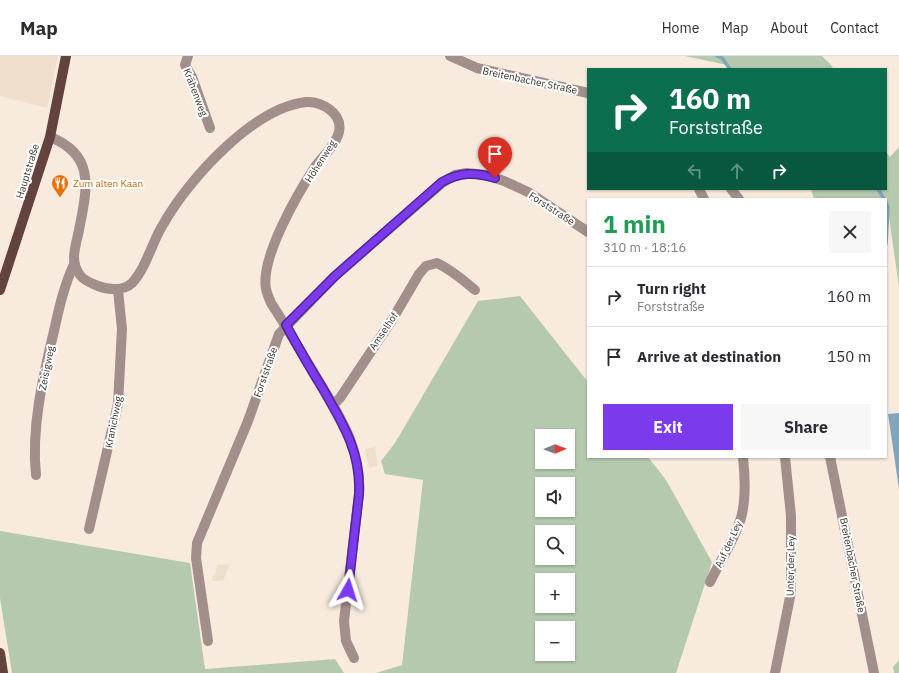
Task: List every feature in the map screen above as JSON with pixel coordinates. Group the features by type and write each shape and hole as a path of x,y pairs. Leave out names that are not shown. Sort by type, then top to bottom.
{"main road":[{"name":"Hauptstraße","path":"0,290 50,137 66,56"},
{"path":"0,653 3,673"}],"street":[{"name":"Krähenweg","path":"188,56 185,65 192,77 210,128"},
{"name":"Breitenbacher Straße","path":"450,56 478,68 587,93"},
{"name":"Höhenweg","path":"118,290 130,284 140,274 163,224 176,203 202,171 232,142 250,128 281,110 306,102 324,105 331,111 338,124 339,131 286,218 274,244 266,272 266,288 268,296 351,438 360,480 344,621 346,641 354,658"},
{"path":"50,137 72,148 82,160 84,170 85,195 74,254 74,264 80,276 99,287 118,290"},
{"name":"Forststraße","path":"208,641 196,558 197,543 248,421 279,334 286,325 361,253 442,182 454,175 467,173 486,175 504,181 528,192 587,231"},
{"path":"732,190 738,198"},
{"name":"Amselhof","path":"333,405 340,398 419,274 426,266 437,263 457,274 476,290"},
{"name":"Zeisigweg","path":"36,475 34,459 44,374 66,282 74,264"},
{"name":"Kranichweg","path":"89,528 118,404 122,329 118,290"},
{"name":"Auf der Ley","path":"710,582 735,533 741,517 744,500 744,458"},
{"name":"Unter der Ley","path":"775,673 791,592 791,516 785,458"},
{"name":"Breitenbacher Straße","path":"830,458 874,673"}],"shaded area":[{"path":"0,56 58,56 47,108 0,96"},
{"path":"375,447 378,466 369,468 365,449"},
{"path":"230,564 223,581 213,581 212,576 215,575 217,565"}],"green space":[{"path":"685,56 822,56 833,67 729,68 727,65"},
{"path":"899,147 899,287 889,217 887,218 887,198 814,198 811,190 887,190 887,153 890,157"},
{"path":"520,296 587,381 587,458 649,458 666,480 712,562 676,673 376,673 402,665 423,480 385,474 381,461 395,443 478,301"},
{"path":"0,531 190,563 205,669 335,659 344,673 12,673 0,598"},
{"path":"899,660 899,673 894,673 893,667"}],"water":[{"path":"899,413 899,489 888,414"}],"waterway":[{"path":"717,56 722,58 729,68"},
{"path":"879,190 883,198"},
{"path":"887,205 887,226"}],"place":[{"name":"Zum alten Kaan","path":"60,198"}],"route":[{"path":"348,590 360,480 356,456 351,438 346,428 286,325 335,276 442,182 454,175 467,173 486,175 495,178"}]}
